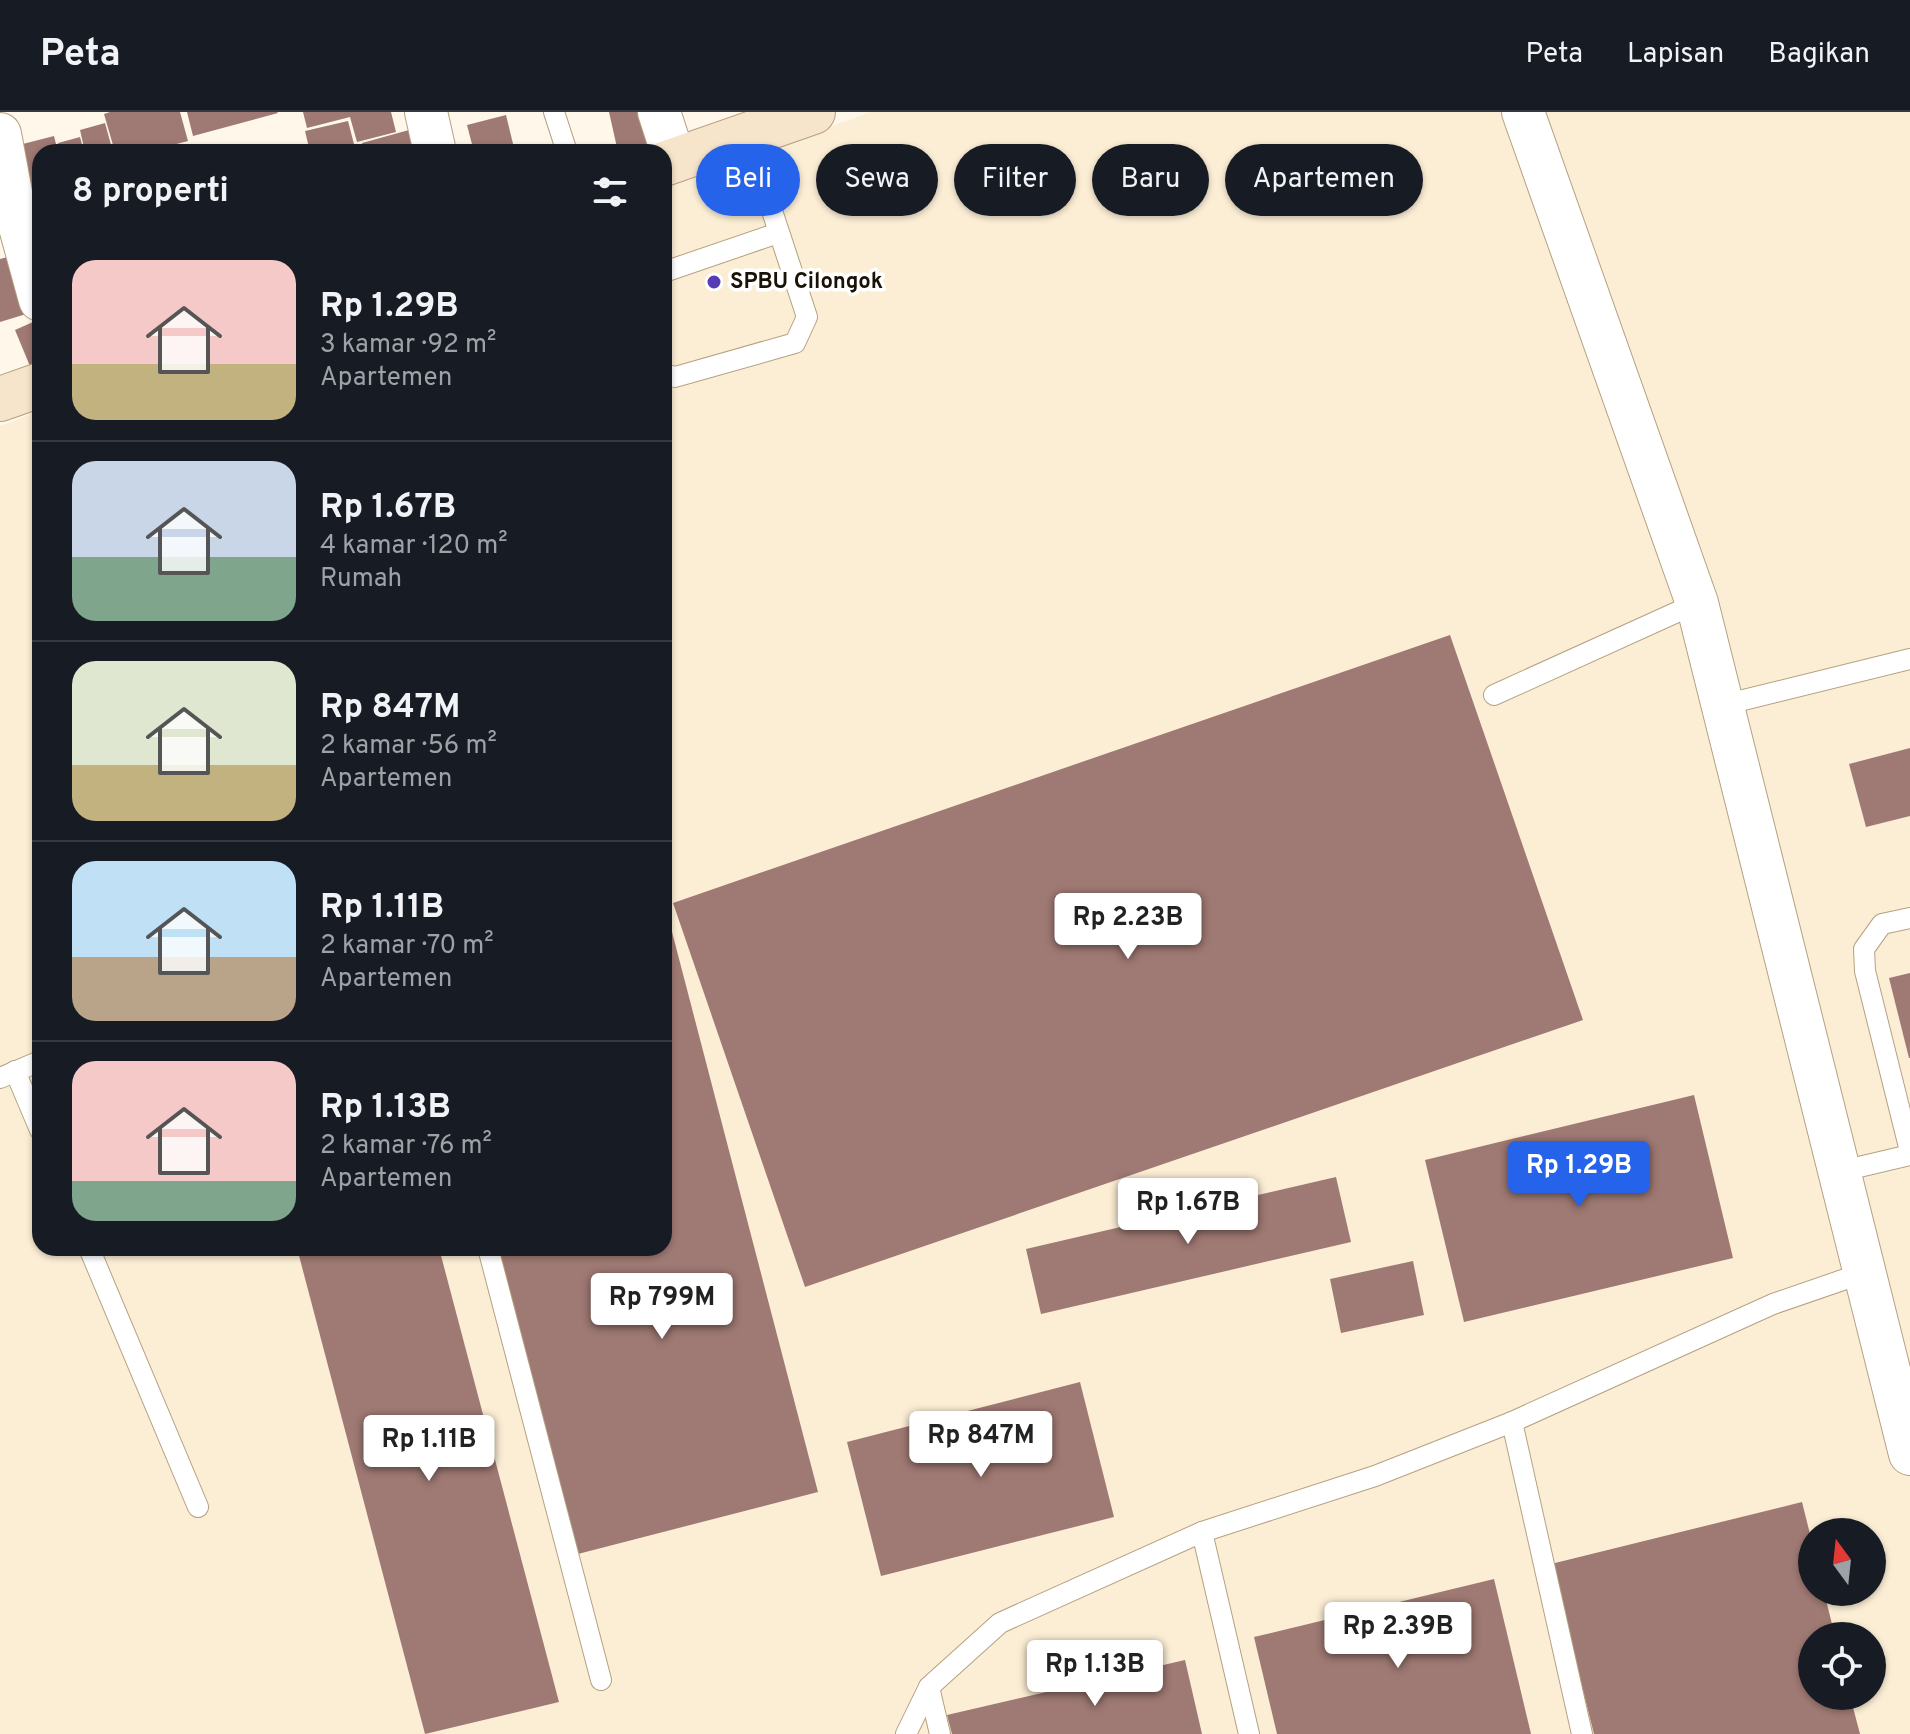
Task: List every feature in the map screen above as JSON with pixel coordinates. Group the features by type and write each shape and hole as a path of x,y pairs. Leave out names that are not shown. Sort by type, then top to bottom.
{"main road":[{"path":"672,161 813,112"},
{"path":"0,399 32,388"}],"street":[{"path":"426,112 433,144"},
{"path":"659,112 665,144"},
{"path":"1523,112 1697,603 1842,1171 1863,1273 1910,1454"},
{"path":"0,134 6,200 32,276"}],"lane":[{"path":"554,112 564,144"},
{"path":"672,376 795,343 807,317 747,135"},
{"path":"672,269 778,233"},
{"path":"1494,695 1697,603"},
{"path":"1723,705 1910,659"},
{"path":"1842,1171 1910,1153 1865,971 1864,949 1882,924 1910,918"},
{"path":"32,1064 8,1075 32,1116"},
{"path":"92,1256 198,1507"},
{"path":"490,1256 601,1680"},
{"path":"906,1734 929,1687 1000,1623 1202,1532 1375,1476 1512,1422 1773,1304 1863,1273"},
{"path":"1512,1422 1582,1734"},
{"path":"1202,1532 1249,1734"},
{"path":"929,1687 940,1734"}],"shaded area":[{"path":"871,112 1910,112 1910,1734 0,1734 0,426 32,414 32,1256 672,1256 672,183 696,175 696,216 800,216 800,144 781,144"}],"building":[{"path":"180,112 188,141 177,144 113,144 104,114"},
{"path":"187,112 277,112 278,113 193,136"},
{"path":"303,112 391,112 396,132 357,142 350,117 307,128"},
{"path":"609,112 639,112 647,144 616,144"},
{"path":"506,115 513,144 472,144 467,125"},
{"path":"348,121 354,144 308,144 305,131"},
{"path":"105,123 111,144 83,144 80,130"},
{"path":"409,130 413,144 362,144"},
{"path":"54,136 56,144 32,144 32,186 25,188 15,146"},
{"path":"80,137 82,144 58,144"},
{"path":"19,254 32,298 32,312 0,322 0,259"},
{"path":"32,322 32,371 15,330"},
{"path":"1450,635 1583,1020 805,1287 673,903"},
{"path":"1910,748 1910,816 1866,827 1849,764"},
{"path":"672,932 818,1492 574,1555 496,1256 672,1256"},
{"path":"1910,973 1910,1058 1909,1058 1889,978"},
{"path":"1694,1095 1733,1258 1464,1322 1425,1160"},
{"path":"1336,1177 1351,1242 1041,1314 1026,1249"},
{"path":"299,1256 441,1256 559,1702 425,1734"},
{"path":"1413,1261 1424,1315 1341,1333 1330,1279"},
{"path":"1080,1382 1114,1517 881,1576 847,1442"},
{"path":"1802,1502 1806,1518 1798,1518 1798,1606 1828,1606 1832,1622 1798,1622 1798,1710 1854,1710 1860,1734 1594,1734 1551,1564"},
{"path":"1494,1579 1531,1734 1277,1734 1254,1637"},
{"path":"1185,1660 1202,1734 952,1734 947,1715"}],"place":[{"name":"SPBU Cilongok","path":"714,282"}]}
